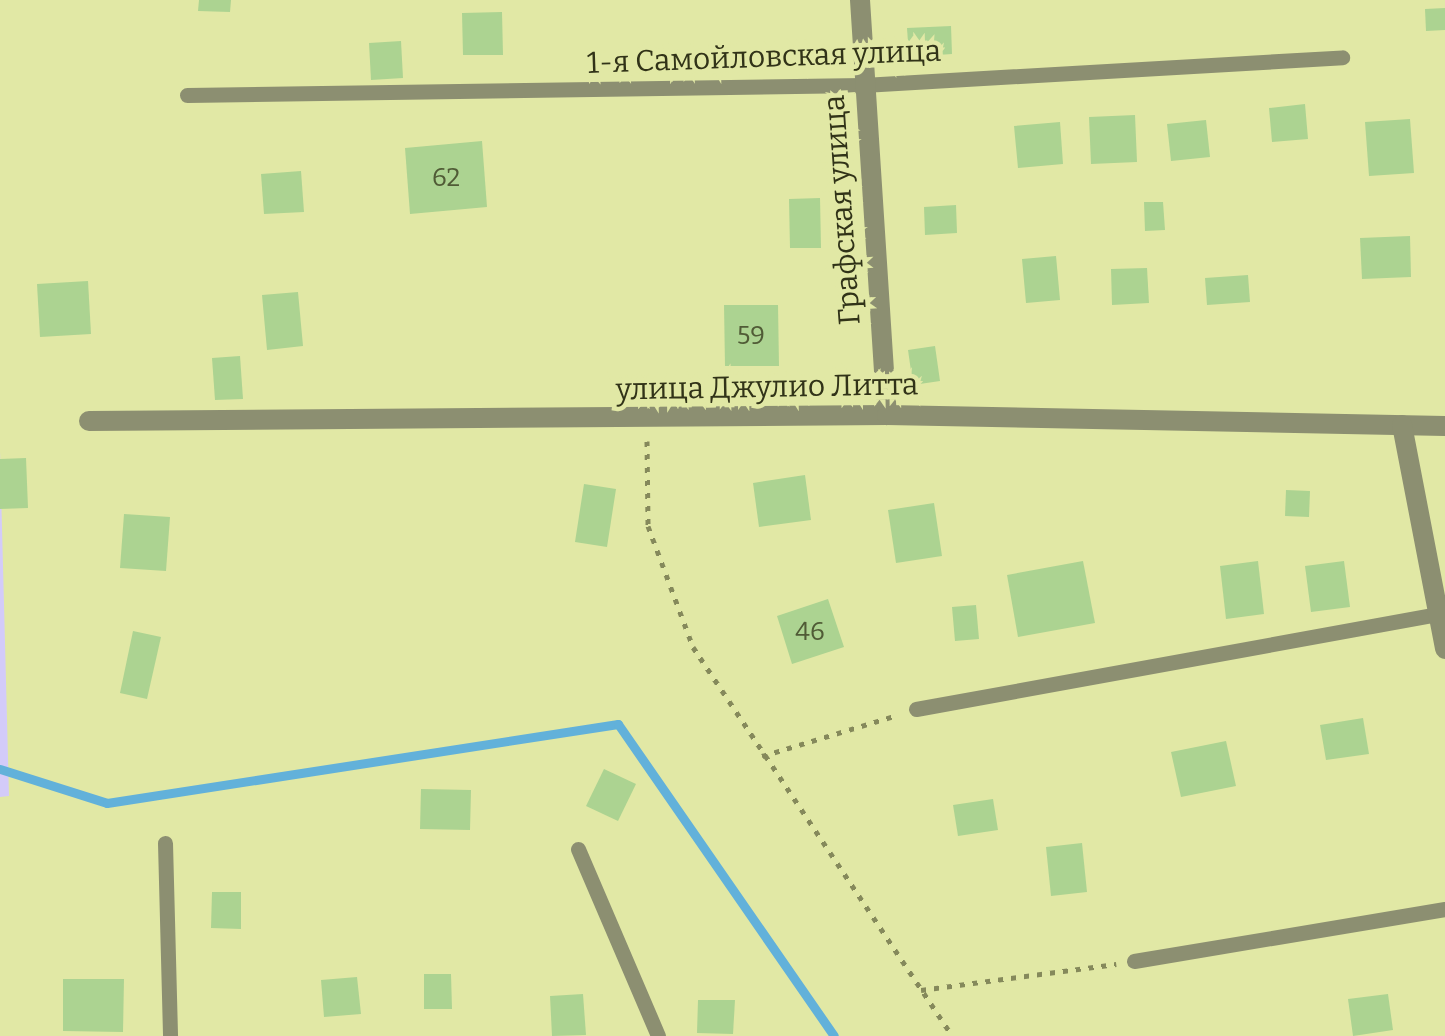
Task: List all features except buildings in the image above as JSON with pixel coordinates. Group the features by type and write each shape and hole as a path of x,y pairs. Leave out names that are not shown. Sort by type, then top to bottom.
{"street":[{"name":"Графская улица","path":"860,0 887,415"},
{"name":"улица Джулио Литта","path":"88,421 887,415 1445,426"},
{"path":"1402,425 1445,649"}],"lane":[{"name":"1-я Самойловская улица","path":"187,96 863,85 1342,57"},
{"path":"916,709 1438,614"},
{"path":"165,843 170,1036"},
{"path":"578,848 658,1036"},
{"path":"1134,961 1445,909"}],"path":[{"path":"647,418 648,526 694,648 762,756 952,1036"},
{"path":"762,756 916,709"},
{"path":"921,990 1134,961"}],"shaded area":[{"path":"0,451 9,796 0,797"}],"waterway":[{"path":"0,769 107,803 618,724 834,1036"}]}
